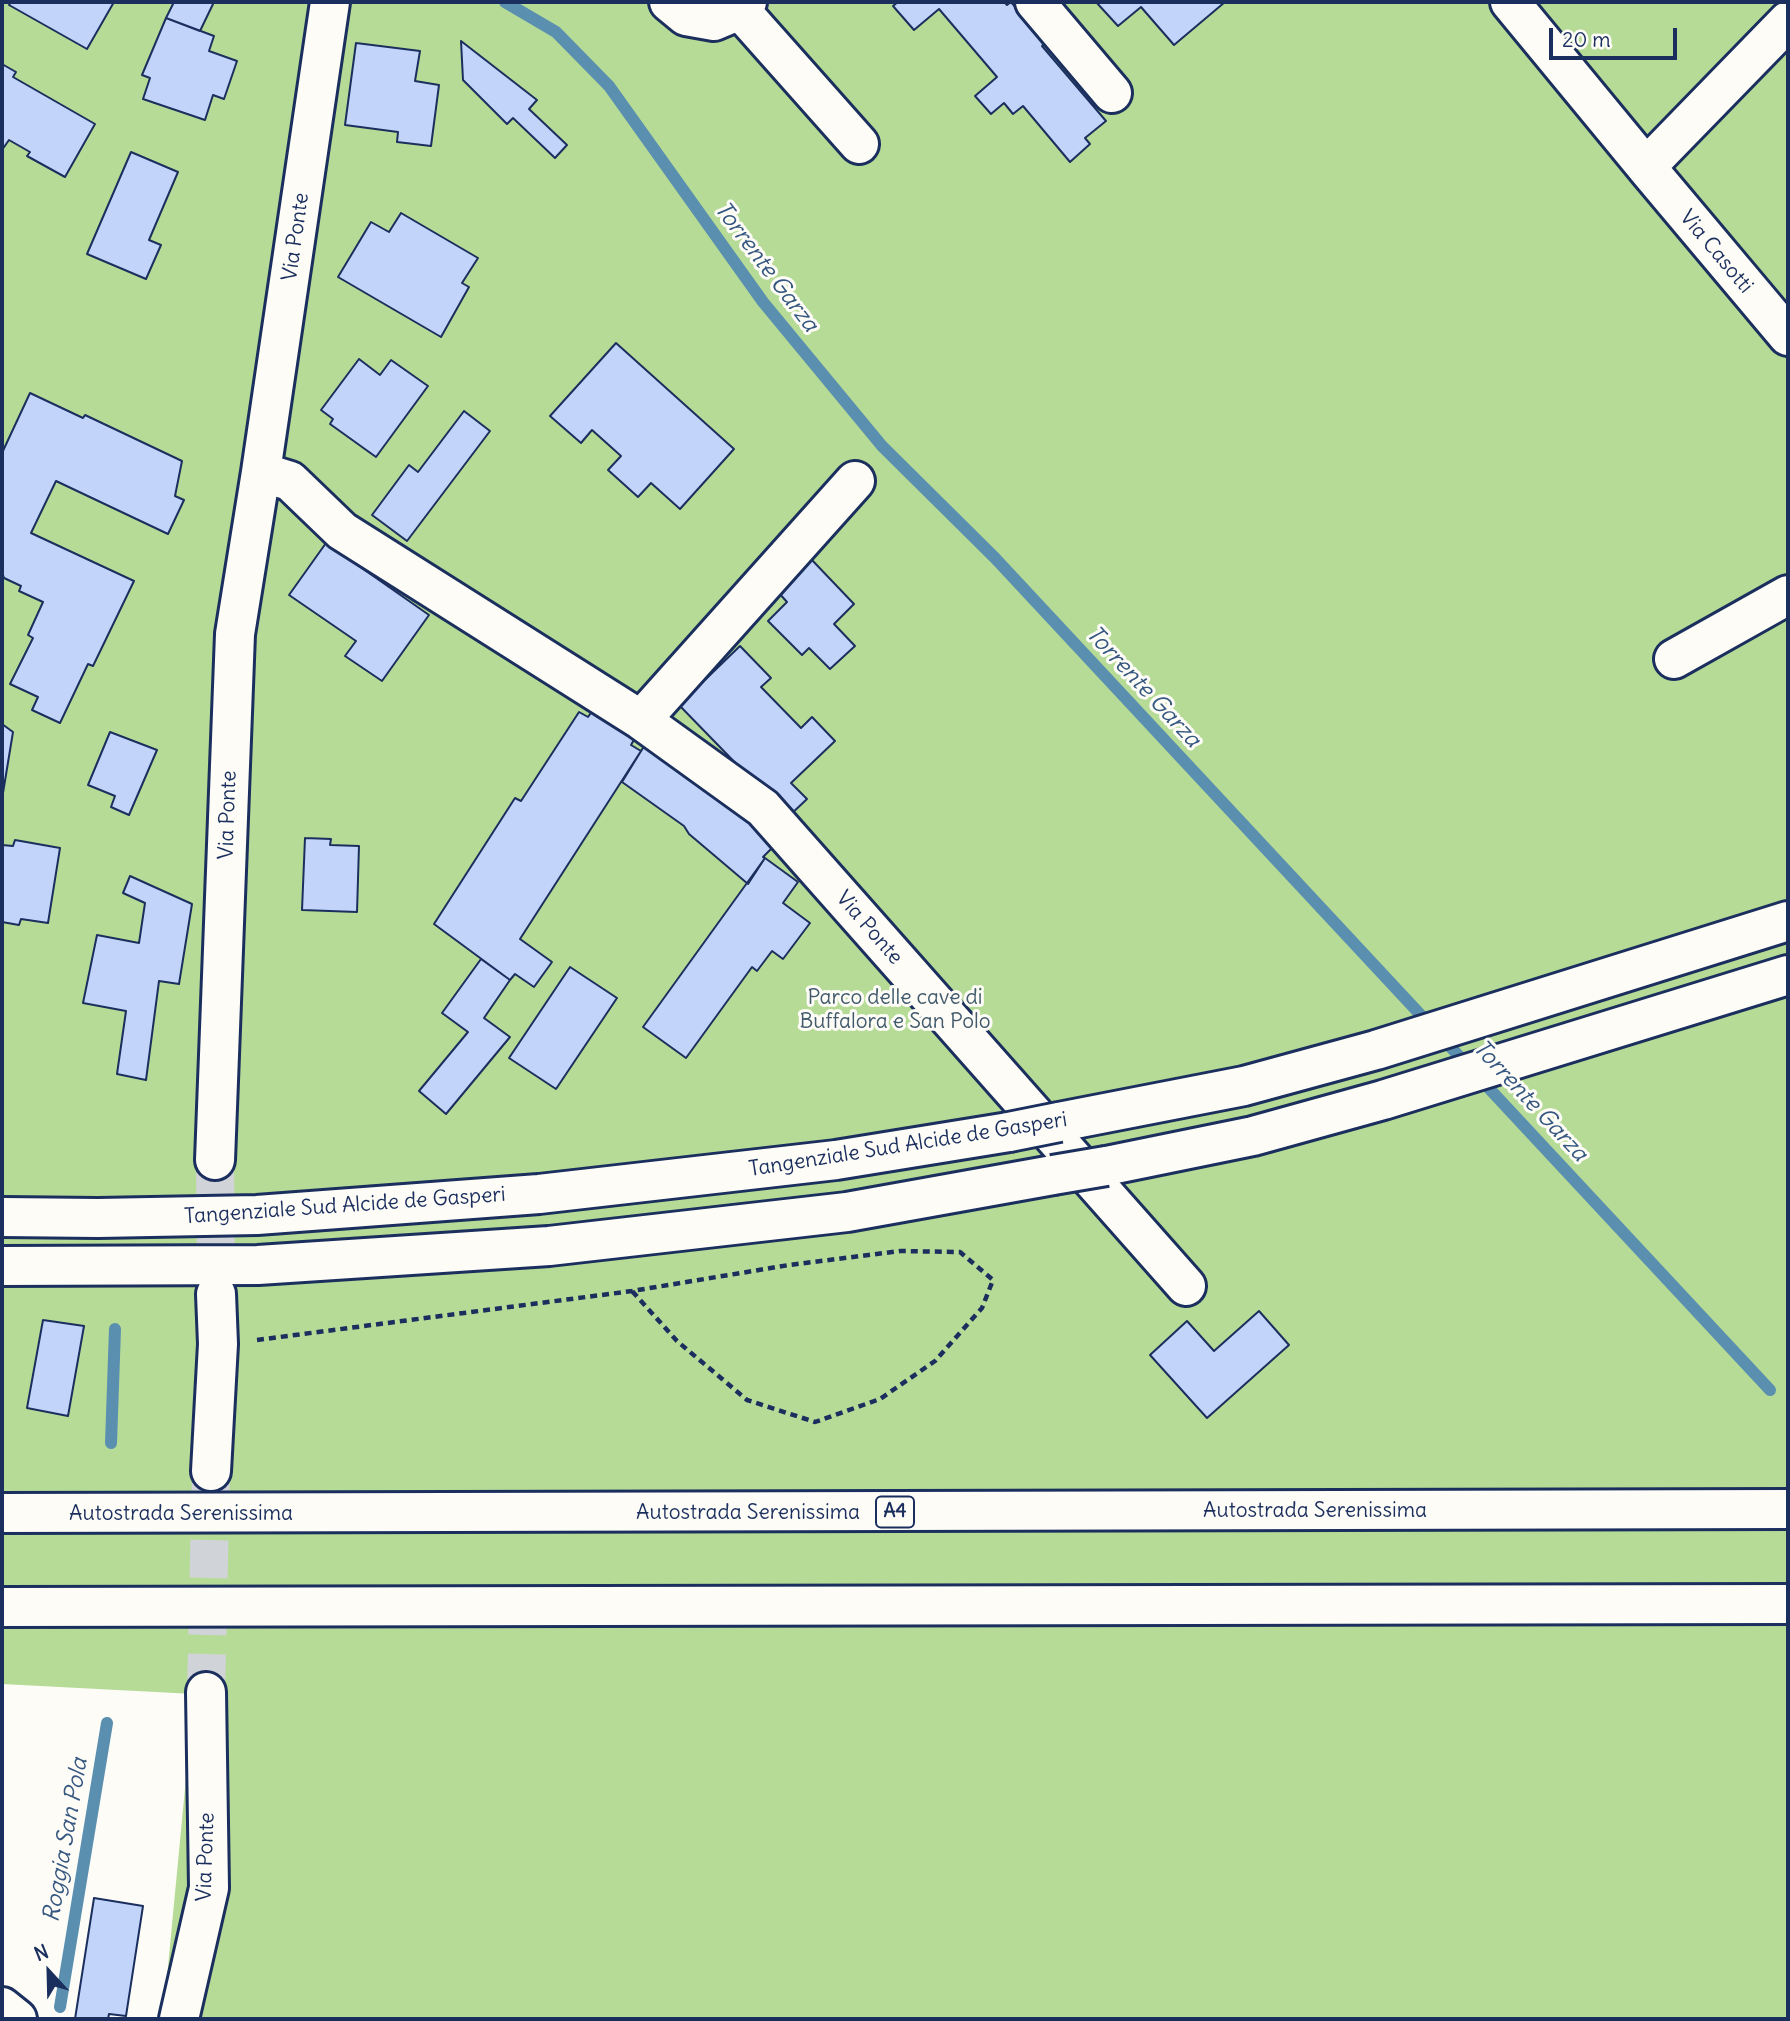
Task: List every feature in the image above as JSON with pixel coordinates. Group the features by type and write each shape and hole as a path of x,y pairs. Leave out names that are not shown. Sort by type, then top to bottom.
{"main road":[{"name":"Via Ponte","path":"215,1160 235,634 330,2"},
{"path":"669,2 686,16 714,21 743,6 859,144"},
{"path":"1035,2 1112,93"},
{"name":"Via Casotti","path":"1510,2 1788,336"},
{"path":"1646,167 1788,21"},
{"name":"Via Ponte","path":"261,472 290,481 342,531 641,720 763,808 1186,1286"},
{"path":"641,720 855,481"},
{"path":"1674,659 1788,595"},
{"name":"Tangenziale Sud Alcide de Gasperi","path":"2,1217 98,1219 257,1214 539,1194 836,1160 1009,1132 1244,1086 1353,1056 1788,921"},
{"path":"2,1266 258,1265 549,1246 847,1212 1106,1166 1253,1136 1583,1040 1788,975"},
{"path":"211,1471 218,1344 216,1294"},
{"name":"Autostrada Serenissima","path":"2,1513 1788,1510"},
{"path":"2,1607 1788,1604"},
{"name":"Via Ponte","path":"179,2019 209,1888 206,1692"},
{"path":"2,2007 17,2019"}],"path":[{"path":"218,1344 297,1337 900,1251 960,1252 993,1280 982,1308 935,1361 880,1399 815,1422 747,1399 677,1341 632,1291"}],"green space":[{"name":"Parco delle cave di Buffalora e San Polo","path":"2,2 1788,2 1788,2019 163,2019 194,1694 2,1684"}],"building":[{"path":"11,2 114,2 87,49 9,5"},
{"path":"174,2 214,2 200,31 166,18"},
{"path":"898,2 1004,2 1007,5 1011,2 1045,42 1042,46 1106,121 1085,138 1090,144 1070,162 1023,106 1013,114 1004,103 991,114 975,96 997,77 939,9 914,30 893,6"},
{"path":"1096,2 1225,2 1174,45 1141,7 1118,26"},
{"path":"166,18 214,36 209,51 237,61 224,99 213,95 205,120 143,99 150,78 142,75"},
{"path":"461,41 537,100 529,109 567,145 555,158 513,118 507,124 463,80"},
{"path":"356,43 420,51 415,81 439,85 431,146 397,142 398,132 345,125"},
{"path":"2,64 16,72 13,77 95,124 65,177 27,156 30,152 9,140 2,150"},
{"path":"131,152 178,172 149,240 161,245 146,279 87,254"},
{"path":"401,213 478,258 462,283 469,287 441,337 338,277 371,222 389,232"},
{"path":"616,343 734,449 680,509 651,483 638,497 608,470 621,456 592,430 581,443 550,416"},
{"path":"359,359 380,375 391,360 428,386 376,457 330,424 333,419 321,410"},
{"path":"30,393 83,418 85,415 182,461 175,496 184,500 168,534 56,481 31,533 134,581 93,666 88,664 60,723 32,710 38,697 10,684 33,638 28,635 43,602 19,591 21,586 4,578 2,572 2,453"},
{"path":"464,411 490,431 407,541 372,515 409,465 418,472"},
{"path":"326,543 429,615 382,681 345,656 356,641 289,595"},
{"path":"811,559 854,604 834,624 855,646 830,669 809,648 802,655 768,621 787,602 778,592"},
{"path":"740,646 771,678 761,687 801,728 812,717 835,741 791,783 807,799 788,817 679,705"},
{"path":"593,710 635,738 631,745 641,751 520,939 552,962 534,987 515,974 510,980 434,924 515,798 521,801 579,712 588,717"},
{"path":"2,724 13,732 2,799"},
{"path":"110,732 157,750 129,815 111,807 115,796 88,785"},
{"path":"646,743 752,820 775,845 763,857 765,858 748,884 689,834 684,826 622,782"},
{"path":"305,838 331,839 330,845 359,846 357,912 302,910"},
{"path":"15,840 60,848 48,923 21,919 19,925 2,922 2,845 13,846"},
{"path":"765,858 798,882 783,903 810,923 783,959 772,951 757,971 752,967 686,1058 643,1027"},
{"path":"130,876 192,904 179,984 159,981 146,1080 117,1074 126,1011 83,1003 97,935 139,943 145,903 123,893"},
{"path":"481,959 510,980 484,1018 510,1037 446,1114 419,1091 468,1032 442,1013"},
{"path":"570,967 617,998 556,1089 509,1058"},
{"path":"1259,1311 1289,1345 1207,1418 1150,1355 1187,1321 1214,1351"},
{"path":"43,1320 84,1326 68,1416 27,1408"},
{"path":"94,1898 143,1906 126,2016 109,2014 108,2019 75,2019"}],"waterway":[{"name":"Torrente Garza","path":"505,2 556,32 609,86 763,302 882,446 995,558 1770,1390"},
{"name":"Roggia San Pola","path":"111,1443 115,1329"},
{"name":"Roggia San Pola","path":"60,2007 107,1723"}],"tunnel":[{"path":"215,1160 216,1294"},
{"path":"206,1692 211,1471"}]}
